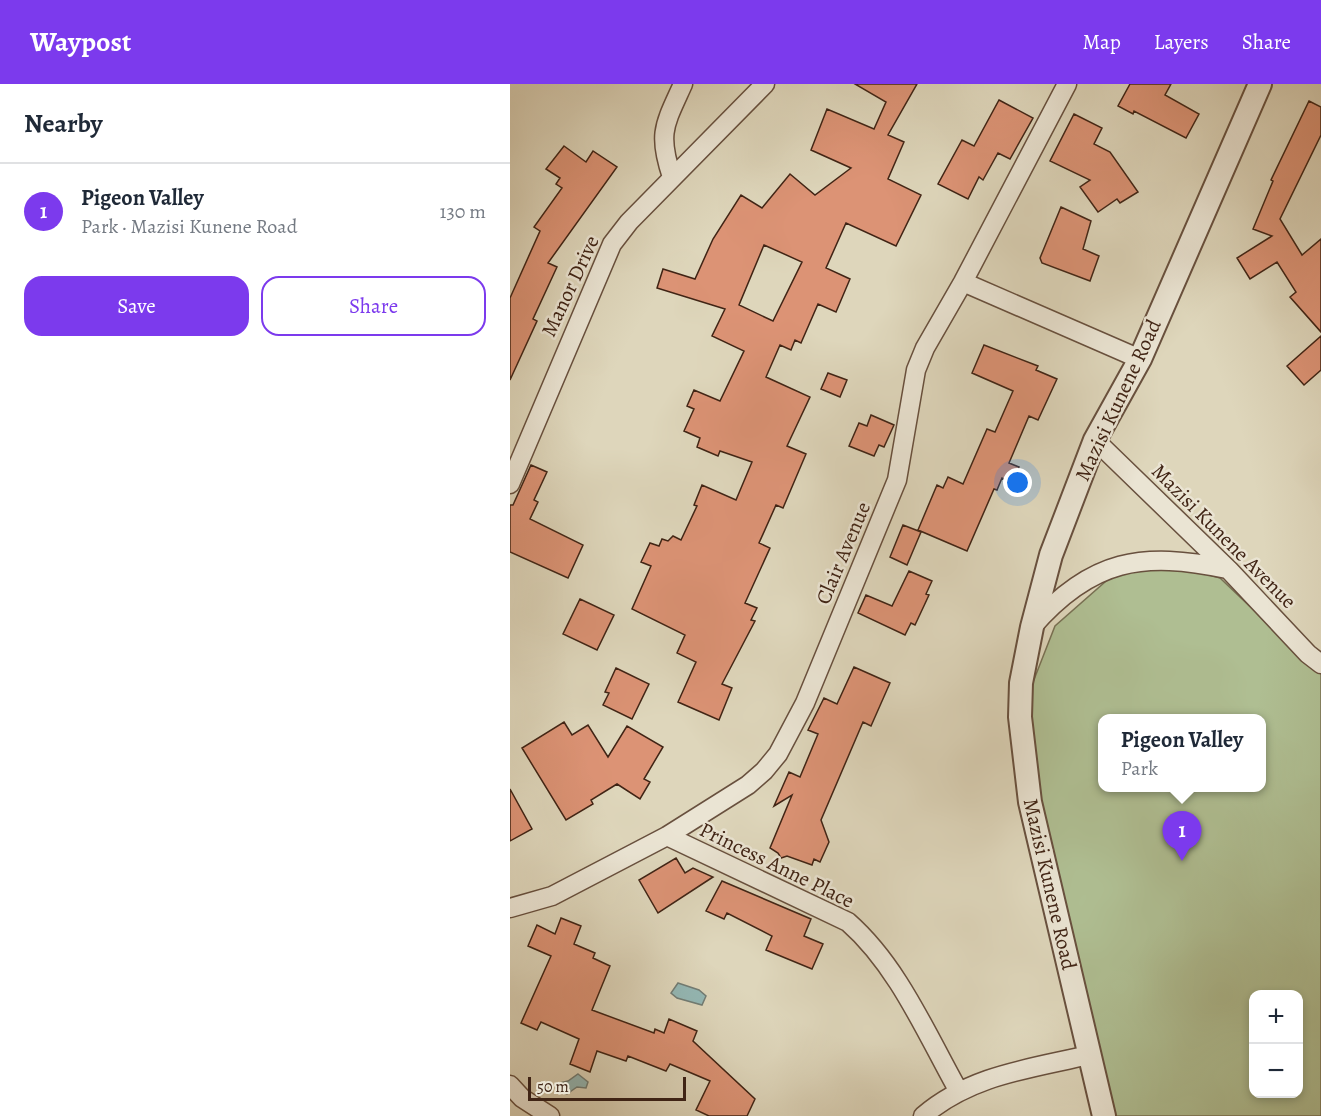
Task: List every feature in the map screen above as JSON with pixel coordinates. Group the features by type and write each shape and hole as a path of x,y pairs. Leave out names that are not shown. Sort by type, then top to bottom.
{"street":[{"path":"672,177 663,152 663,137 667,121 683,84"},
{"name":"Manor Drive","path":"510,484 612,244 629,222 672,177 765,84"},
{"name":"Clair Avenue","path":"510,908 552,896 667,837 748,785 778,754 804,703 897,480 916,370 925,348 963,282 1067,84"},
{"name":"Mazisi Kunene Road","path":"1104,1116 1030,802 1023,751 1021,683 1032,627 1051,555 1095,440 1140,358 1260,84"},
{"path":"963,282 1140,358"},
{"name":"Mazisi Kunene Avenue","path":"1095,440 1229,570 1308,654 1321,663"},
{"path":"1032,627 1073,590 1093,576 1120,565 1146,560 1184,560 1229,570"},
{"name":"Princess Anne Place","path":"667,837 848,922 870,942 887,966 958,1090"},
{"path":"923,1116 958,1090 1000,1076 1089,1056"},
{"path":"510,1085 522,1098 550,1116"}],"green space":[{"path":"1168,563 1220,578 1321,674 1321,1116 1100,1116 1015,728 1055,626 1113,575"}],"water":[{"path":"678,983 699,990 706,996 702,1005 677,998 671,993"},
{"path":"578,1074 588,1082 586,1088 577,1087 567,1094 557,1090 555,1084 568,1081"}],"building":[{"path":"855,84 917,84 888,135 904,142 888,179 921,195 896,246 846,223 826,268 850,279 836,312 818,304 801,343 795,340 791,350 780,345 766,377 810,397 787,446 806,454 783,508 776,505 759,543 770,548 745,603 757,608 751,620 755,621 722,684 732,688 719,720 678,702 696,662 677,653 685,635 632,609 651,566 641,562 650,543 659,546 662,539 668,541 673,536 681,540 697,506 694,505 702,485 736,500 752,462 720,451 718,456 697,447 700,438 684,431 694,409 687,406 694,390 720,401 744,351 712,336 725,309 657,288 663,269 695,279 713,239 741,195 762,208 790,174 815,195 851,168 811,150 827,109 874,129 886,102","holes":["764,245 802,262 773,321 739,305"]},
{"path":"1130,84 1171,84 1165,95 1199,114 1186,138 1134,111 1133,114 1118,106"},
{"path":"999,100 1033,118 1010,159 998,153 983,180 979,177 968,199 938,184 962,140 974,146"},
{"path":"1309,101 1321,107 1321,135 1280,219 1302,255 1321,239 1321,332 1290,297 1296,292 1277,262 1250,279 1237,258 1272,236 1253,229 1273,181 1271,180"},
{"path":"1074,114 1102,128 1094,144 1110,152 1138,192 1120,203 1117,199 1098,212 1080,187 1090,180 1050,161"},
{"path":"564,146 586,162 593,151 617,167 548,263 557,267 533,319 537,321 510,380 510,298 540,231 534,227 562,188 556,184 560,178 546,169"},
{"path":"1061,207 1091,221 1083,249 1099,256 1090,281 1042,263 1040,258"},
{"path":"1321,336 1321,370 1304,385 1287,366"},
{"path":"984,345 1038,366 1036,370 1057,379 1038,420 1029,416 1009,463 1019,467 1012,483 1002,478 997,490 994,489 967,551 918,530 937,485 943,488 948,477 963,484 987,429 995,432 1013,391 972,373"},
{"path":"828,373 847,380 840,397 821,389"},
{"path":"871,415 894,425 884,447 879,445 874,456 849,446 859,423 867,426"},
{"path":"531,465 547,472 534,500 538,502 530,519 583,545 568,578 510,552 510,505 513,505"},
{"path":"903,525 921,532 907,565 890,557"},
{"path":"909,571 932,581 926,594 929,595 915,625 911,623 905,635 858,613 866,595 892,606"},
{"path":"580,599 614,615 597,650 563,634"},
{"path":"854,667 890,683 871,726 863,722 821,820 829,842 820,862 814,859 812,865 787,856 781,858 770,848 792,795 774,806 789,772 800,777 818,734 808,730 824,698 837,704"},
{"path":"616,668 649,684 632,719 603,705 609,693 605,692"},
{"path":"564,722 572,735 588,725 608,757 627,726 663,747 644,779 650,782 640,799 617,784 591,800 593,804 566,820 522,748"},
{"path":"510,789 532,829 510,841"},
{"path":"676,858 685,873 693,868 713,877 658,913 639,880"},
{"path":"722,881 811,919 804,936 823,944 812,969 766,950 772,936 727,913 724,919 706,911"},
{"path":"561,918 581,926 574,944 595,953 593,958 610,966 592,1010 654,1033 655,1029 664,1033 669,1019 697,1031 693,1041 755,1099 747,1116 709,1116 696,1110 710,1081 670,1064 666,1071 628,1056 626,1061 597,1051 590,1072 570,1064 579,1039 541,1022 537,1030 521,1023 551,956 528,946 537,925 555,934"}],"place":[{"name":"Pigeon Valley","path":"1182,861"}]}
